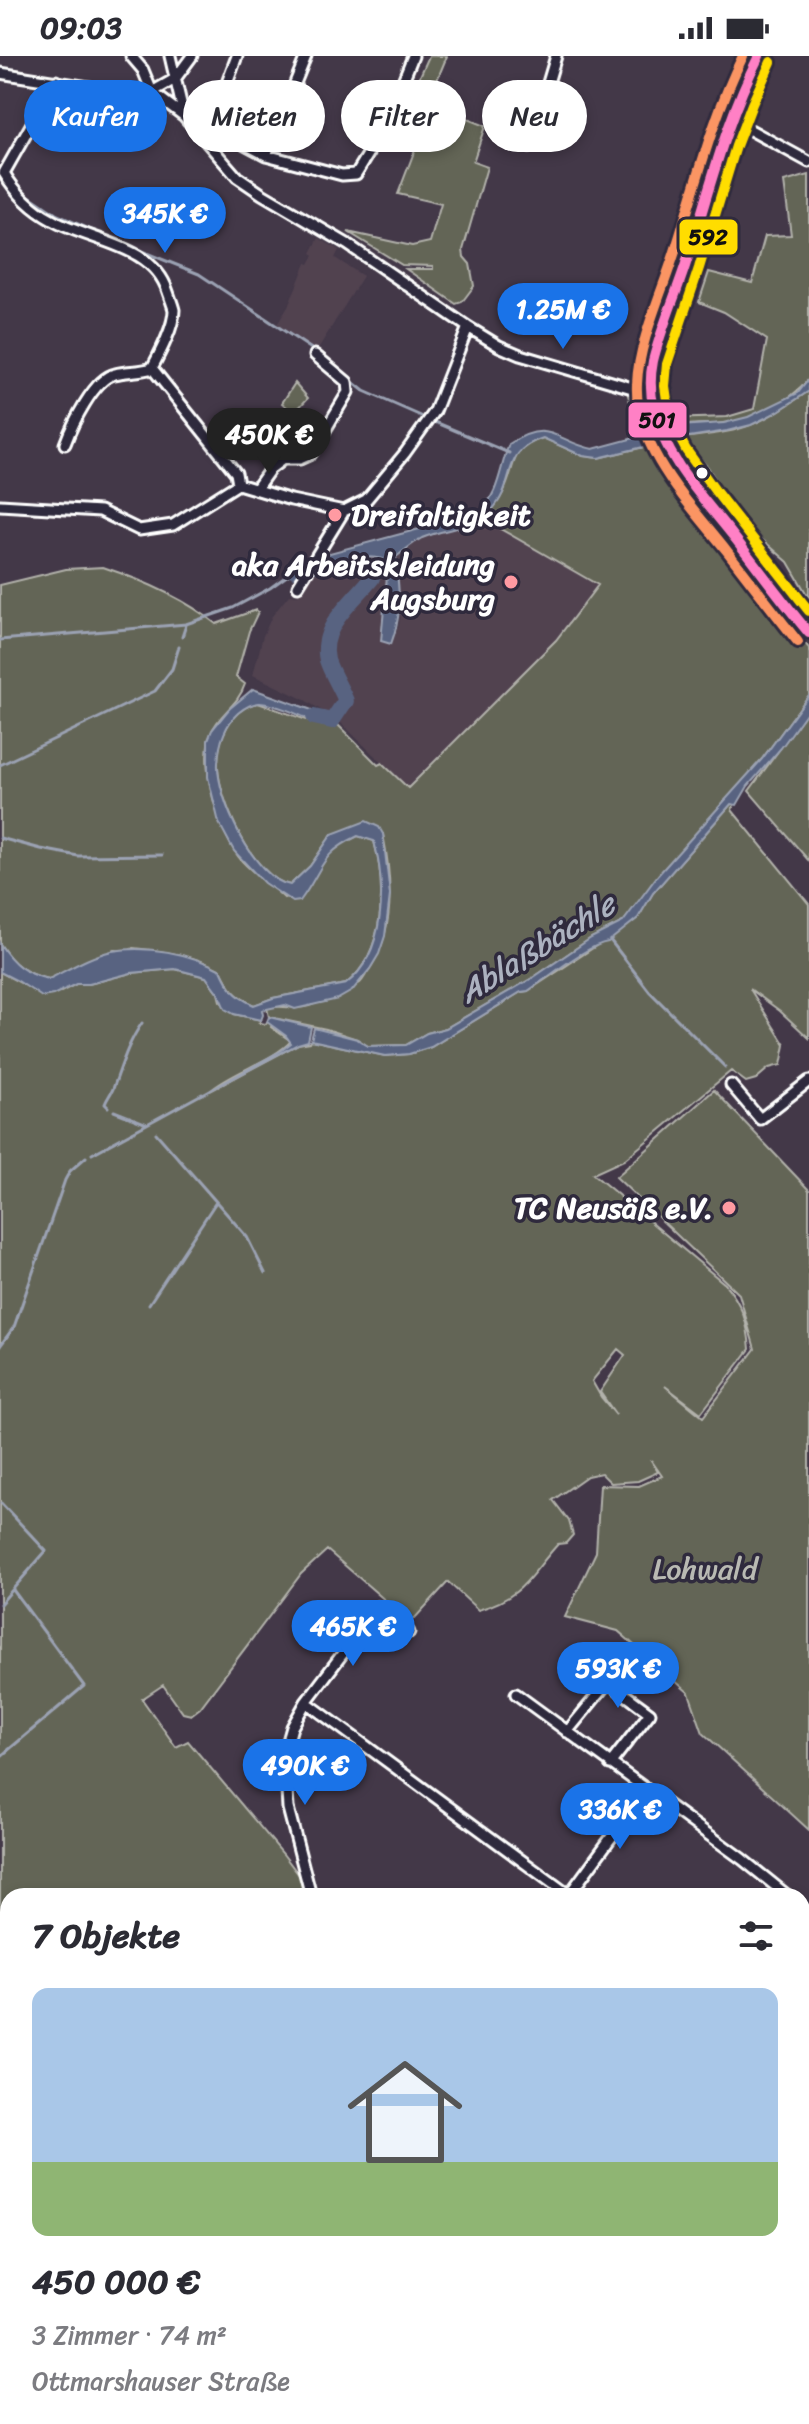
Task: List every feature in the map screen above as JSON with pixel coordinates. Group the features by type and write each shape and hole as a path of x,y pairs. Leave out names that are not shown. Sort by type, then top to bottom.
{"street":[{"path":"131,56 147,80"},
{"path":"170,56 183,112"},
{"path":"167,84 175,79 192,56"},
{"path":"229,80 237,56"},
{"path":"266,155 306,56"},
{"path":"260,152 342,175 356,174 383,130 413,56"},
{"path":"549,80 556,56"},
{"path":"742,56 756,60 717,157 653,361 649,393 672,453 691,482 809,633"},
{"path":"0,73 49,80"},
{"path":"732,120 809,162"},
{"path":"24,138 4,173 15,192 54,221 146,259 164,279 174,311 164,345 152,368"},
{"path":"215,152 237,177 347,244 499,346 649,393"},
{"path":"298,586 344,511 366,500 435,411 468,327"},
{"path":"256,489 270,469 283,459 300,459 311,454 348,392 347,382 315,355"},
{"path":"65,444 89,395 111,374 152,368"},
{"path":"152,368 236,473 238,484"},
{"path":"0,505 100,511 139,530 173,525 238,484 291,500 344,511"},
{"path":"731,1085 760,1119 809,1081"},
{"path":"309,1888 291,1824 286,1783 288,1741 292,1727 306,1702 378,1607 409,1632"},
{"path":"567,1732 608,1682 650,1713 610,1764"},
{"path":"516,1694 778,1888"},
{"path":"306,1702 559,1888"},
{"path":"576,1888 646,1790"}],"shaded area":[{"path":"319,238 339,250 335,258 363,276 316,352 276,326 288,307 306,263 309,264 314,255 311,253"},
{"path":"483,519 599,585 556,640 408,788 340,722 305,700 253,675 263,636 272,616 289,595 297,596 314,568 374,556 383,559 361,596 388,564 381,641 391,644 401,610 396,557 421,538"}],"green space":[{"path":"429,56 447,56 437,80 418,80"},
{"path":"466,118 482,125 473,162 487,167 463,250 470,264 474,286 462,302 456,304 406,269 433,269 433,266 402,265 348,232 412,246 430,242 441,204 398,194 414,152 466,152"},
{"path":"809,175 809,379 790,397 754,416 728,423 688,425 672,430 668,419 727,417 754,409 767,340 724,312 699,302 709,272 752,283 765,236 791,235 784,182"},
{"path":"295,383 308,398 294,413 282,403"},
{"path":"809,391 809,598 788,562 743,523 708,467 699,457 681,448 676,439 744,427 775,413"},
{"path":"628,395 639,403 652,435 640,438"},
{"path":"543,438 583,456 598,458 657,444 677,495 703,513 809,648 809,695 762,759 623,922 591,938 534,977 446,1028 427,1033 406,1045 368,1046 326,1029 269,1017 267,1008 309,1006 350,989 363,979 383,941 387,924 390,888 386,852 383,834 332,834 310,866 290,885 277,880 252,854 225,799 218,757 227,727 240,711 258,703 324,726 335,722 378,765 382,763 408,788 556,640 598,585 483,519 501,497 518,454"},
{"path":"103,567 162,591 216,624 256,610 258,612 249,631 236,677 245,684 242,692 211,733 207,763 213,800 234,850 247,866 284,898 310,886 337,846 358,836 374,841 380,878 380,917 369,954 359,971 346,984 273,998 254,1005 233,991 221,970 178,954 133,948 128,951 114,950 49,979 20,967 0,944 0,585 66,569"},
{"path":"809,709 809,861 749,791"},
{"name":"Lohwald","path":"732,803 732,810 809,904 809,1038 750,989 785,1045 781,1065 769,1068 756,1079 746,1082 731,1071 624,1160 593,1174 725,1284 740,1306 750,1349 701,1413 665,1386 703,1417 755,1349 739,1294 616,1177 714,1090 809,1190 809,1830 703,1733 689,1693 618,1631 565,1617 596,1552 600,1485 639,1486 662,1476 651,1460 658,1472 638,1481 611,1483 601,1473 587,1476 553,1500 569,1521 573,1535 566,1543 558,1544 532,1576 506,1599 478,1610 448,1582 409,1621 327,1550 301,1574 200,1708 191,1715 183,1713 163,1685 142,1699 176,1747 188,1741 283,1854 302,1879 305,1888 0,1888 0,972 30,988 61,992 76,984 89,984 131,973 175,969 206,977 220,1001 234,1014 272,1024 271,1027 291,1041 274,1055 210,1091 311,1040 385,1056 409,1054 431,1047 521,992 528,991 638,918 653,893","holes":["618,1349 625,1355 600,1392 616,1415 592,1381"]}],"water":[{"path":"809,379 809,391 777,412 751,425 727,431 676,439 598,458 583,456 543,438 529,444 514,460 499,500 484,517 422,538 396,557 399,610 391,644 381,641 388,565 361,597 357,593 383,559 357,558 314,568 322,555 479,513 495,489 509,444 523,436 544,432 593,449 679,426 724,423 748,417 798,393"},
{"path":"253,689 323,714 335,722 324,726 284,709 257,703 238,713 226,730 218,763 223,796 240,834 263,868 290,885 310,866 332,834 366,821 379,827 383,834 390,895 385,936 370,969 352,991 338,999 295,1009 285,1005 262,1010 261,1020 225,1009 206,977 175,969 131,973 89,984 76,984 42,997 0,972 0,944 20,967 49,979 104,953 125,949 153,950 195,959 221,970 233,991 254,1005 273,998 346,984 359,971 369,955 380,918 380,878 374,841 358,836 335,850 300,901 293,902 264,883 234,851 219,823 208,777 208,740 229,709"},
{"path":"809,695 809,709 748,786 737,805 731,804 653,893 638,918 608,942 579,955 528,991 521,992 431,1047 409,1054 385,1056 311,1040 314,1028 357,1039 368,1046 406,1045 427,1033 446,1028 534,977 591,938 623,922 658,875 762,759"},
{"path":"269,1017 311,1027 308,1041 200,1096 291,1043 267,1022"}],"waterway":[{"path":"22,191 56,214 114,240"},
{"path":"124,244 199,274 316,352"},
{"path":"349,379 364,391 421,416"},
{"path":"435,422 509,453"},
{"path":"295,570 325,562"},
{"path":"0,640 186,624 233,608 295,570"},
{"path":"346,701 327,660 328,636 340,615 372,578"},
{"path":"182,637 186,625"},
{"path":"0,765 155,691 172,669 179,647"},
{"path":"314,717 332,721 344,703"},
{"path":"0,838 78,856 162,855"},
{"name":"Ablaßbächle","path":"610,940 650,992 725,1067"},
{"path":"108,1107 105,1104 142,1023"},
{"path":"92,1154 202,1094"},
{"path":"114,1111 147,1124"},
{"path":"156,1133 247,1237 265,1273"},
{"path":"0,1346 14,1327 65,1180 86,1157"},
{"path":"149,1304 216,1202"},
{"path":"0,1604 46,1551 1,1503"},
{"path":"0,1757 84,1686 13,1590"}],"transit line":[{"path":"743,56 714,125 647,332 637,384 638,408 654,453 667,474 798,642"},
{"name":"501","path":"759,56 728,130 660,335 652,367 651,391 659,427 676,461 809,633"},
{"name":"592","path":"771,62 736,146 667,364 665,386 675,429 686,450 809,611"}],"place":[{"name":"Dreifaltigkeit","path":"335,515"},
{"name":"aka Arbeitskleidung Augsburg","path":"511,582"},
{"name":"TC Neusäß e.V.","path":"729,1208"}]}
